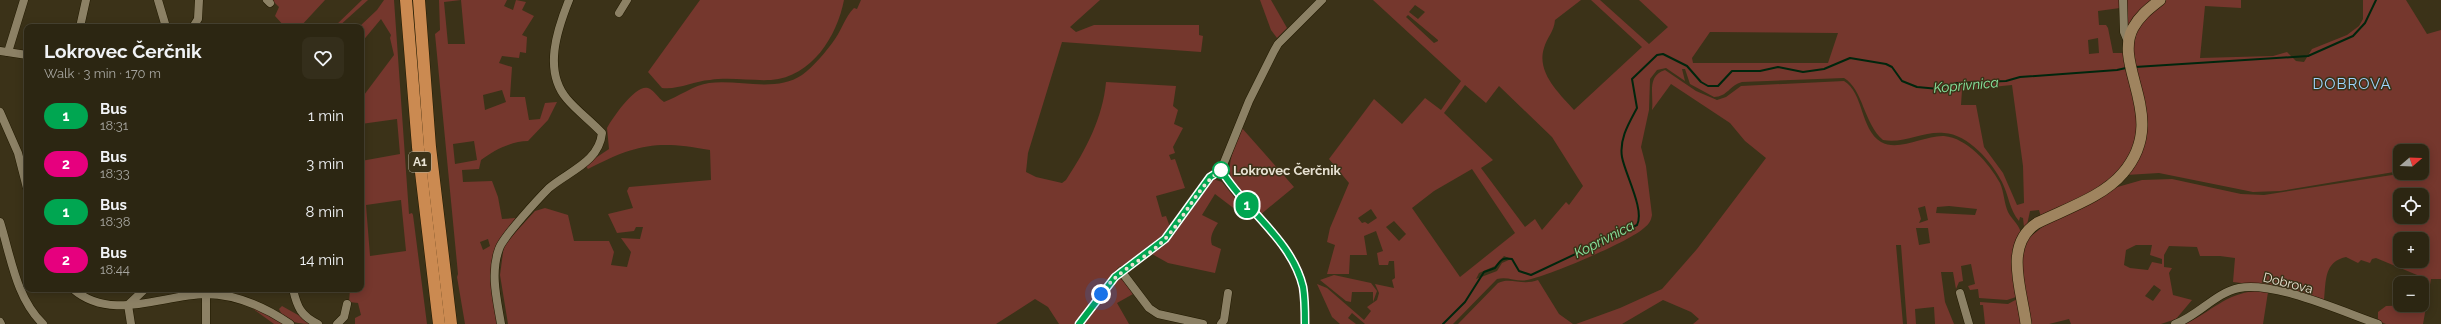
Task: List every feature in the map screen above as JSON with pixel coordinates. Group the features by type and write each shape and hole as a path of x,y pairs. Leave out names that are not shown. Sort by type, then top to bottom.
{"highway":[{"name":"A1","path":"406,0 418,147 439,324"},
{"name":"A1","path":"419,0 430,147 451,324"}],"street":[{"path":"24,0 4,51 24,54"},
{"path":"81,24 86,0"},
{"path":"158,0 165,24"},
{"path":"196,24 200,9 199,0"},
{"path":"501,324 494,275 499,247 549,189 594,154 600,145 602,133 562,93 555,72 554,60 558,27 569,0"},
{"path":"619,13 627,0"},
{"path":"1079,324 1106,287 1122,271 1165,239 1210,177 1221,170 1249,101 1278,44 1322,0"},
{"path":"2026,324 2017,268 2021,238 2026,230 2037,223 2113,183 2132,162 2141,135 2143,118 2129,44 2124,32 2123,0"},
{"path":"2129,44 2132,29 2143,13 2160,0"},
{"path":"0,113 18,153 24,172"},
{"path":"1221,170 1234,191 1281,243 1292,261 1303,288 1304,324"},
{"path":"0,222 20,292 31,312 43,324"},
{"path":"1122,271 1149,308 1158,314 1203,324"},
{"name":"Dobrova","path":"2175,324 2183,321 2224,294 2239,288 2256,287 2290,294 2378,324"},
{"path":"78,292 91,300 105,305 128,305 206,294 232,296 252,303 290,324"},
{"path":"128,305 143,292"},
{"path":"294,292 299,311 305,318 318,324"},
{"path":"1221,324 1224,320 1228,293"},
{"path":"206,294 206,324"},
{"path":"1960,294 1969,324"},
{"path":"337,324 344,317 347,304"},
{"path":"128,305 131,324"}],"shaded area":[{"path":"272,0 325,0 303,24 282,24 275,16 279,7"},
{"path":"362,0 368,0 341,24 337,24"},
{"path":"384,0 394,0 409,214 412,213 413,215 427,324 355,324 355,318 361,315 358,303 349,302 350,292 364,292 364,160 400,154 397,119 364,124 364,95 394,55 390,38 391,35 381,19 364,39 364,24 362,24 377,10","holes":["401,200 406,251 370,256 366,205"]},
{"path":"439,0 461,0 507,0 504,6 513,10 516,0 526,2 522,10 534,16 522,35 527,37 526,53 520,52 519,58 502,56 499,63 512,67 510,97 525,97 529,120 540,119 545,103 557,102 548,120 528,141 510,144 492,153 481,160 479,169 462,170 463,182 492,181 498,197 502,219 517,218 496,246 492,261 498,324 465,324 457,277 458,274 435,34 440,30","holes":["461,0 465,44 448,44 444,2","502,90 506,102 485,110 483,95","474,141 477,160 455,164 453,144","488,239 490,246 483,250 480,242"]},
{"path":"700,0 844,0 841,14 829,40 810,63 799,71 786,77 771,80 718,79 674,88 662,88 648,72"},
{"path":"861,0 1100,0 1070,27 1076,32 1094,25 1199,25 1199,35 1203,36 1201,52 1062,42 1028,153 1026,172 1036,177 1062,183 1066,180 1087,145 1092,133 1101,108 1106,82 1176,86 1173,106 1178,110 1174,124 1183,128 1173,147 1175,153 1169,155 1171,160 1175,159 1185,188 1156,196 1162,217 1166,216 1170,227 1159,240 1109,278 1076,324 1059,324 1048,307 1035,299 996,324 508,324 500,275 504,245 535,211 545,208 568,215 574,241 609,241 614,252 611,265 627,267 631,252 621,238 640,239 643,227 636,227 634,231 617,233 608,214 633,208 627,191 629,187 711,180 710,150 675,145 647,146 634,149 588,169 585,165 609,149 607,128 619,109 631,96 643,88 648,88 664,102 703,84 721,82 769,84 791,80 802,75 824,54 851,12 854,8 857,9"},
{"path":"1260,0 1271,0 1287,28 1277,38 1271,30"},
{"path":"1373,0 1581,0 1555,20 1553,28 1545,44 1542,57 1546,74 1556,90 1574,110 1642,47 1591,0 1600,0 1649,44 1668,27 1639,0 2120,0 2120,8 2098,11 2099,25 2106,25 2108,28 2113,53 2124,53 2136,104 2136,138 2131,154 2122,168 2108,181 2041,217 2039,210 2030,211 2027,225 2024,227 2023,218 2020,217 2019,221 2016,216 1998,174 1978,150 1962,138 1944,133 1929,134 1891,141 1883,140 1872,125 1855,90 1844,78 1742,82 1722,95 1714,97 1690,84 1685,69 1682,69 1685,81 1666,68 1657,70 1650,79 1649,110 1641,147 1646,166 1652,215 1650,222 1644,228 1606,250 1552,272 1527,280 1504,278 1497,279 1453,324 1365,324 1352,313 1348,318 1356,324 1340,324 1332,317 1317,284 1327,288 1364,320 1371,311 1367,307 1377,300 1379,293 1375,284 1394,288 1392,280 1395,278 1394,261 1389,261 1388,265 1379,265 1377,253 1383,251 1376,231 1364,236 1367,255 1350,255 1349,274 1327,274 1335,245 1327,242 1330,228 1349,183 1329,159 1374,99 1402,124 1425,98 1441,110 1461,81","holes":["1415,5 1425,12 1418,19 1409,12","1408,15 1438,40 1434,43 1406,17","1710,32 1838,33 1828,63 1693,63 1692,58","2098,38 2099,53 2089,54 2088,40","1465,85 1486,103 1499,86 1552,137 1583,186 1569,205 1566,202 1542,230 1535,219 1525,227 1481,168 1493,160 1444,113","2012,85 2023,166 2024,203 2017,205 2003,173 1984,147 1976,105 1961,105 1962,90","1472,169 1515,233 1460,277 1412,208 1434,191","1371,209 1377,218 1368,224 1365,222 1362,223 1358,218","1394,221 1406,234 1399,241 1386,227","1504,256 1511,259 1502,263 1497,271 1476,279 1479,273 1495,266"]},
{"path":"2124,0 2154,0 2127,31"},
{"path":"2165,0 2241,0 2241,8 2205,6 2200,58 2273,56 2287,52 2296,61 2304,62 2312,49 2347,35 2359,26 2363,19 2363,0 2406,0 2427,34 2441,30 2441,279 2431,279 2429,290 2429,276 2420,276 2400,268 2429,268 2429,232 2393,232 2393,265 2376,258 2372,259 2370,263 2361,260 2358,263 2346,257 2339,259 2330,268 2328,273 2324,301 2282,288 2233,282 2235,258 2200,256 2197,247 2169,246 2164,255 2164,267 2172,268 2169,273 2173,295 2192,300 2176,319 2161,324 2071,324 2069,319 2049,324 2030,324 2020,270 2022,250 2026,240 2045,225 2114,188 2142,180 2172,179 2241,194 2264,195 2393,175 2393,180 2429,180 2429,144 2393,144 2393,172 2280,191 2253,192 2159,173 2126,175 2138,154 2133,47 2138,27","holes":["2136,245 2152,245 2150,255 2162,259 2162,264 2152,262 2148,270 2130,268 2124,265 2126,250","2154,285 2161,290 2153,301 2145,296"]},
{"path":"1665,70 1696,91 1717,100 1726,97 1741,86 1844,81 1855,94 1869,129 1881,142 1888,145 1896,145 1937,136 1944,136 1961,141 1969,146 1984,160 2000,183 2008,212 2020,230 2020,252 2016,297 2007,300 1979,298 1978,289 1970,290 1968,286 1975,284 1971,264 1961,266 1963,281 1959,282 1956,289 1953,272 1941,272 1945,302 1954,324 1935,324 1934,307 1915,309 1916,324 1907,324 1901,245 1896,245 1903,324 1693,324 1699,319 1691,312 1663,300 1622,324 1576,324 1620,308 1662,289 1697,249 1766,158 1745,141 1730,123 1671,84 1652,110 1653,81 1659,73","holes":["1925,206 1928,220 1919,223 1921,219 1918,208","1949,206 1977,209 1975,215 1936,213 1937,207","1916,228 1928,228 1930,243 1919,245"]},
{"path":"1241,127 1294,187 1260,215 1240,192 1231,176 1231,157"},
{"path":"1213,179 1222,182 1242,207 1239,211 1236,210 1215,194 1202,215 1218,223 1211,239 1212,245 1221,249 1215,273 1168,263 1152,254 1173,236"},
{"path":"1334,275 1371,283 1377,291 1373,302 1373,292 1352,292 1351,302 1346,301 1320,280"},
{"path":"1118,278 1123,280 1133,294 1117,303 1129,324 1083,324"},
{"path":"1538,280 1559,314 1573,324 1458,324 1498,283 1503,281 1532,282"},
{"path":"2255,291 2268,292 2263,324 2185,324 2218,304 2235,296"},
{"path":"2019,298 2023,324 1985,324 1983,305 1980,305 1980,302 2008,304"},
{"path":"282,306 314,324 303,324 289,320 279,309"},
{"path":"2386,306 2393,306 2393,312 2425,312 2423,324 2386,324 2378,321 2378,312"},
{"path":"254,307 284,324 274,324 252,308"}],"waterway":[{"name":"Koprivnica","path":"2135,67 2308,56 2353,36 2365,23 2376,0"},
{"name":"Koprivnica","path":"1443,324 1465,302 1484,272 1495,268 1502,260 1506,258 1512,259 1519,271 1531,275 1637,225 1639,218 1637,201 1624,164 1621,150 1625,131 1637,108 1632,79 1657,55 1663,54 1687,66 1701,82 1708,86 1718,86 1732,71 1760,71 1778,67 1803,72 1824,69 1850,58 1886,64 1892,67 1902,81 1917,87 1939,89 1957,83 2006,81 2020,77 2117,70 2126,68"}],"bus line":[{"name":"1","path":"1079,324 1115,277 1129,265 1151,252 1165,239 1184,215 1210,177 1221,170 1234,191 1281,243 1292,261 1303,288 1305,301 1305,324"}],"place":[{"name":"Lokrovec Čerčnik","path":"1221,170"}],"district":[{"name":"DOBROVA","path":"2352,84"}],"route":[{"path":"1101,294 1115,277 1129,265 1151,252 1165,239 1184,215 1210,177 1221,170"}]}
